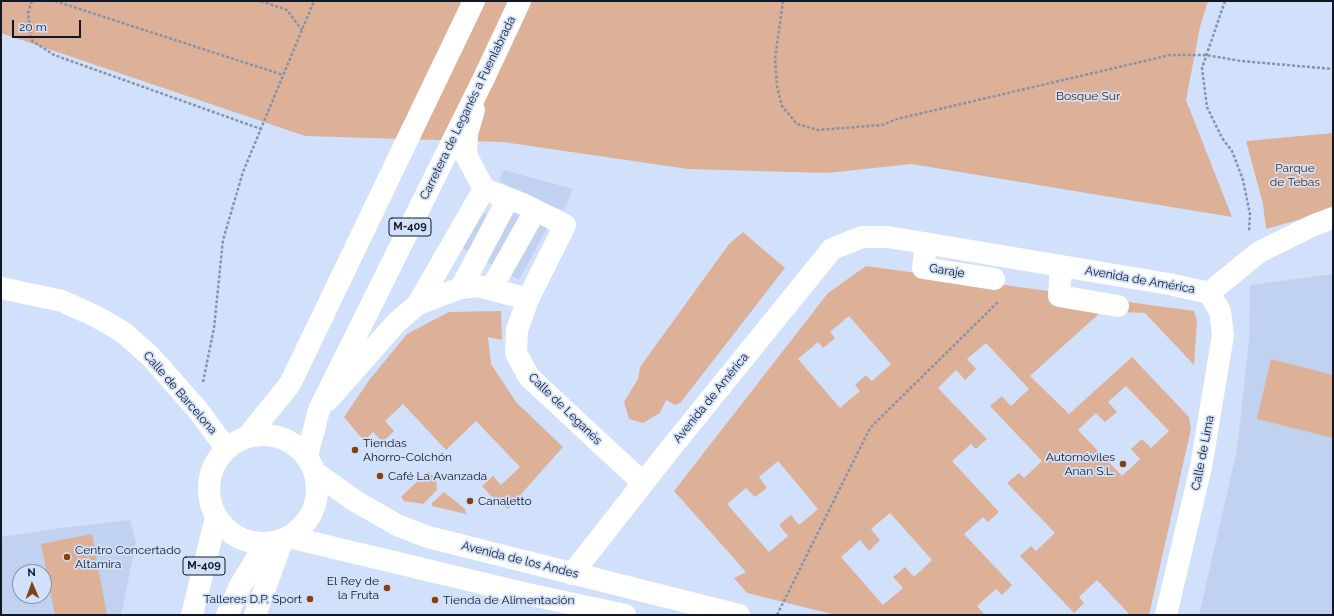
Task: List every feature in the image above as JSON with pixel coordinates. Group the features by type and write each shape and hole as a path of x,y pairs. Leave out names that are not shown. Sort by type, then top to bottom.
{"main road":[{"name":"M-409","path":"279,540 249,541 236,536 225,528 216,518 209,500 208,481 214,463 226,448 248,436 290,384 474,1"},
{"name":"Carretera de Leganés a Fuenlabrada","path":"311,464 319,410 484,78 520,1"},
{"path":"484,78 466,134 466,155 484,189 535,211 491,289"},
{"path":"319,410 396,323 418,304 484,189"},
{"path":"460,288 508,199"},
{"name":"Calle de Leganés","path":"535,211 565,225 528,299 516,330 516,354 529,377 643,483"},
{"name":"Avenida de América","path":"572,574 643,483 832,249 862,237 888,237 1169,284 1209,293 1259,252 1314,225 1333,218"},
{"name":"Garaje","path":"926,244 923,268 1000,287"},
{"path":"1062,266 1059,296 1118,306"},
{"path":"418,304 460,288 478,286 528,299"},
{"name":"Calle de Barcelona","path":"1,288 62,301 95,316 123,332 150,356 196,409 226,448"},
{"name":"Calle de Lima","path":"1166,615 1201,467 1223,335 1220,311 1209,293"},
{"name":"M-409","path":"228,615 240,586 279,540 304,525 314,510 318,492 311,464 290,441 270,434 248,436"},
{"name":"Avenida de los Andes","path":"311,464 355,501 399,526 428,537 739,615"},
{"name":"M-409","path":"192,615 216,518"},
{"path":"255,615 279,540 625,615"}],"path":[{"path":"32,1 28,13 32,40 54,55 260,129"},
{"path":"55,1 283,75"},
{"path":"261,1 287,10 303,30"},
{"path":"196,409 214,328 223,240 243,172 314,1"},
{"path":"782,1 775,59 777,86 782,106 797,124 818,130 882,125 897,119 1170,55 1206,55 1242,61 1333,69"},
{"path":"1225,1 1202,68 1207,107 1222,138 1232,151 1243,180 1250,214 1249,239 1252,258"},
{"path":"777,615 870,428 1000,287"}],"shaded area":[{"path":"504,170 573,189 564,210 558,208 519,280 446,239 465,203 491,217 507,199 508,185 499,181"},
{"path":"1333,274 1333,615 1199,615 1237,450 1249,341 1250,285"},
{"name":"Centro Concertado Altamira","path":"130,520 136,543 121,615 1,615 1,537"}],"green space":[{"name":"Bosque Sur","path":"1,1 1208,1 1200,27 1186,100 1232,217 911,164 827,173 688,169 503,142 305,136 1,33"},
{"name":"Parque de Tebas","path":"1333,133 1333,210 1266,229 1263,204 1246,141"},
{"path":"743,232 785,268 681,402 675,405 666,400 660,413 643,423 629,419 624,402 638,379 640,367 729,244"},
{"path":"866,266 1194,311 1197,321 1194,365 1145,313 1102,311 1030,376 1069,414 1132,357 1189,417 1191,429 1149,615 1130,615 1097,580 1079,597 1084,603 1074,613 1020,556 1031,546 1036,551 1055,533 1007,483 1019,473 1024,478 1042,461 990,406 1002,396 1011,406 1029,389 986,343 967,359 976,369 965,380 956,370 938,388 987,439 976,449 971,444 952,461 999,512 988,522 983,517 964,534 1012,585 1002,595 996,589 977,606 985,615 836,615 747,593 734,578 746,572 674,491 828,293","holes":["849,316 891,364 872,381 866,375 855,385 860,391 840,408 798,359 818,342 823,348 835,338 830,332","1126,386 1169,431 1151,448 1142,439 1131,449 1140,459 1122,476 1078,430 1096,413 1105,422 1117,412 1108,402","778,461 818,509 799,525 791,515 779,525 788,536 769,552 727,504 746,488 755,497 767,488 759,477","890,513 932,560 914,577 905,567 893,577 903,588 883,605 841,557 860,540 869,551 880,540 871,529"]},
{"path":"501,311 502,340 488,337 491,364 516,402 563,447 508,509 490,495 482,486 493,476 501,485 520,467 476,421 446,450 403,404 385,421 394,431 383,442 373,432 364,441 344,417 370,379 407,334 449,312"},
{"path":"1271,359 1333,375 1333,438 1257,419"},
{"path":"428,471 436,479 437,490 423,504 404,501 401,497"},
{"path":"444,492 465,509 466,514 432,506 432,503"},
{"path":"92,534 107,615 55,615 52,600 52,564 45,564 41,544"}],"place":[{"name":"Tiendas Ahorro-Colchón","path":"355,450"},
{"name":"Automóviles Anan S.L.","path":"1123,464"},
{"name":"Café La Avanzada","path":"380,476"},
{"name":"Canaletto","path":"470,501"},
{"name":"Centro Concertado Altamira","path":"67,557"},
{"name":"El Rey de la Fruta","path":"387,588"},
{"name":"Talleres D.P. Sport","path":"310,599"},
{"name":"Tienda de Alimentación","path":"435,600"}]}
